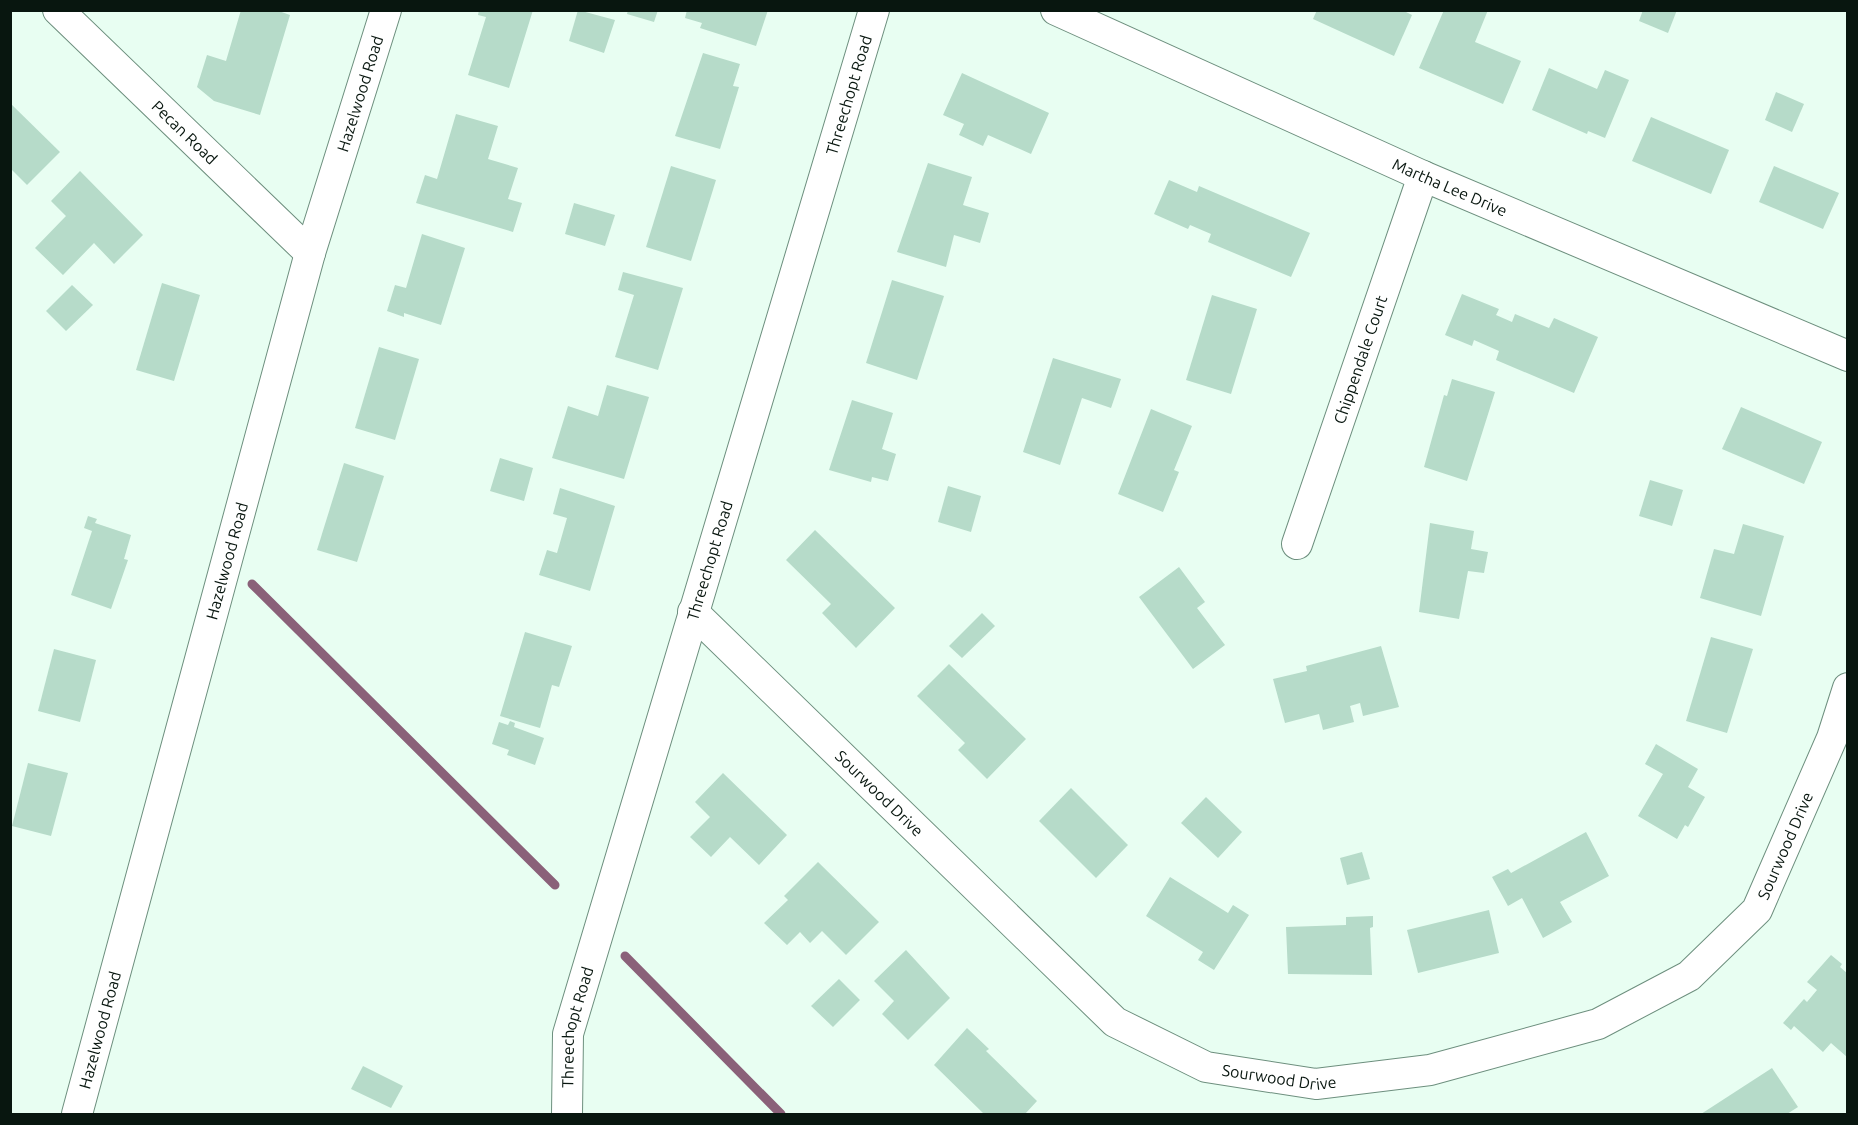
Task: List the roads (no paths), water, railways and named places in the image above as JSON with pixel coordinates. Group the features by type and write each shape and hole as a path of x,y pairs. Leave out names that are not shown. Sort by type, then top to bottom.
{"street":[{"name":"Pecan Road","path":"57,10 310,253"},
{"name":"Hazelwood Road","path":"77,1114 310,253 386,10"},
{"name":"Threechopt Road","path":"567,1114 568,1034 874,10"},
{"name":"Martha Lee Drive","path":"1056,10 1423,176 1848,356"},
{"name":"Chippendale Court","path":"1297,544 1423,176"},
{"name":"Sourwood Drive","path":"693,612 1115,1022 1206,1067 1316,1084 1430,1071 1598,1024 1689,976 1757,910 1832,738 1848,688"}],"waterway":[{"path":"252,584 555,885"},
{"path":"625,956 781,1114"}]}
